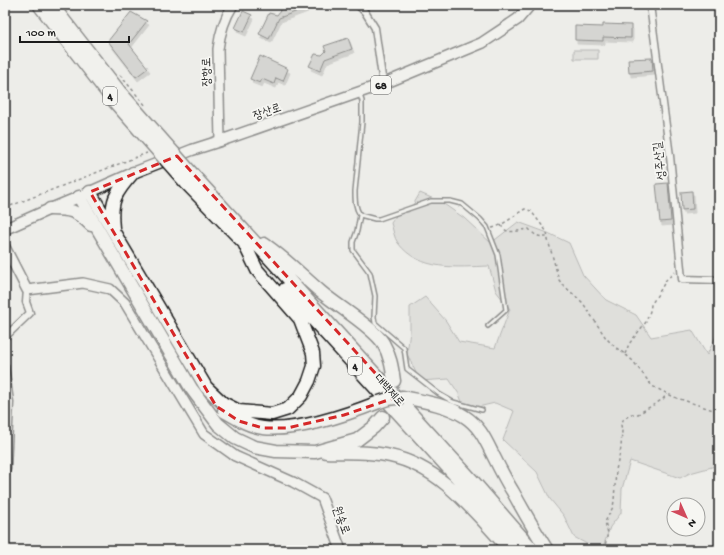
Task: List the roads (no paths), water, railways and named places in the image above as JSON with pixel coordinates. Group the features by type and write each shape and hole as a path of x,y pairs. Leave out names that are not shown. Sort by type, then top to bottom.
{"highway":[{"name":"4","path":"39,5 112,99 191,181"},
{"name":"4","path":"52,5 191,181"},
{"path":"114,233 112,213 115,196 122,184 133,173"},
{"name":"대백제로","path":"191,181 473,481 533,550"},
{"path":"85,195 114,233 216,406 240,421 263,428 287,428 326,420 388,399 403,397 452,410 464,415 482,432 513,492 547,550"},
{"path":"85,195 102,238 191,388 218,424 235,438 254,447 276,451 373,453 390,456 424,468 449,486 510,550"},
{"path":"50,208 73,210 85,219 102,238"},
{"name":"대백제로","path":"245,237 522,550"},
{"path":"206,387 223,403 239,411 272,414 288,409 301,396 310,381 314,366 313,353 300,318 257,270 245,237"},
{"path":"245,237 275,251 319,290 372,331 382,342 387,352 392,364 394,381"},
{"path":"315,452 357,440 374,428 383,417"}],"main road":[{"name":"장산로","path":"5,229 50,208 192,150 383,84 482,44 518,19 530,5"}],"street":[{"name":"장항로","path":"220,141 219,36 226,16 233,5"},
{"path":"358,5 366,12 375,28 383,84"},
{"name":"성주산길","path":"650,5 670,156 682,278 719,280"},
{"path":"5,247 27,290 26,302 30,313 5,337"},
{"name":"원송로","path":"27,290 83,282 110,289 124,303 204,434 235,456 293,482 322,498 341,550"},
{"path":"5,366 10,402 7,469 5,476"},
{"path":"5,531 5,538"}],"lane":[{"path":"359,92 362,101 362,122 355,202 360,215 353,242 353,250 370,273 375,296 375,323 404,348 407,370 439,394 454,402 482,410"},
{"path":"360,215 379,219 425,202 450,201 467,207 487,227 498,255 506,310 488,326"}]}
